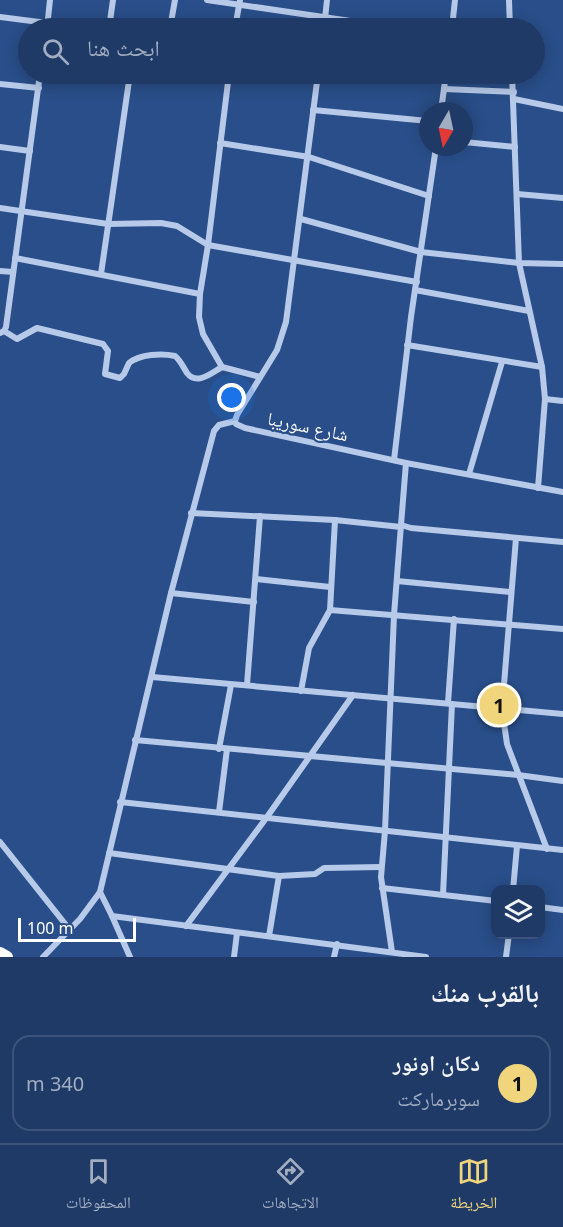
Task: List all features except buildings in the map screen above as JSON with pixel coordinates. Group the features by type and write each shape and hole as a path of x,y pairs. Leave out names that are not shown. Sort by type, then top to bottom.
{"main road":[{"path":"0,953 7,957"}],"street":[{"path":"48,18 50,0"},
{"path":"110,18 113,0"},
{"path":"172,18 175,0"},
{"path":"207,0 240,2 325,18 327,0"},
{"path":"453,18 455,0"},
{"path":"509,0 510,18"},
{"path":"238,18 240,2"},
{"path":"0,17 18,20"},
{"path":"0,84 39,88"},
{"path":"39,84 14,272 2,332 17,339 37,328 103,345 108,351 105,374 120,378 134,359 148,356 175,356 188,375 196,379 202,379 222,367 260,377"},
{"path":"101,274 129,84"},
{"path":"222,367 201,326 200,294 228,84"},
{"name":"شارع سوريبا","path":"317,84 301,219 283,334 277,350 235,422 239,427 406,463 563,492"},
{"path":"442,102 445,84"},
{"path":"513,84 519,263 542,367 545,399 538,488"},
{"path":"444,90 514,95 563,109"},
{"path":"313,110 419,120"},
{"path":"220,143 309,157 429,196"},
{"path":"473,143 515,147"},
{"path":"0,147 30,151"},
{"path":"394,460 407,345 435,156"},
{"path":"516,194 563,198"},
{"path":"0,208 108,224 161,222 177,226 208,245 417,282"},
{"path":"301,219 421,252 519,263 563,264"},
{"path":"15,258 200,294"},
{"path":"0,271 14,272"},
{"path":"415,290 530,311"},
{"path":"407,345 542,367"},
{"path":"469,474 502,362"},
{"path":"545,399 563,401"},
{"path":"44,957 80,919 100,892 171,593 214,431 219,425 235,422"},
{"path":"392,952 381,867 385,831 394,615 406,463"},
{"path":"191,513 334,520 563,542"},
{"path":"247,685 260,516"},
{"path":"302,691 309,648 330,610 334,520"},
{"path":"516,538 502,709 507,744 547,849"},
{"path":"256,579 330,587"},
{"path":"397,581 511,592"},
{"path":"171,593 254,602"},
{"path":"330,610 563,629"},
{"path":"443,895 450,769 454,619"},
{"path":"152,677 563,714"},
{"path":"219,812 223,749 231,684"},
{"path":"186,926 229,870 352,695"},
{"path":"135,740 563,781"},
{"path":"120,802 563,850"},
{"path":"0,842 3,852 70,930"},
{"path":"513,885 517,846"},
{"path":"109,854 279,876 315,874 324,868 381,867"},
{"path":"268,936 279,876"},
{"path":"382,888 491,901"},
{"path":"100,892 130,957"},
{"path":"545,908 563,910"},
{"path":"112,916 426,957"},
{"path":"234,957 237,933"},
{"path":"507,957 509,939"},
{"path":"334,957 337,944"}],"place":[{"name":"دكان اونور","path":"499,705"}]}
